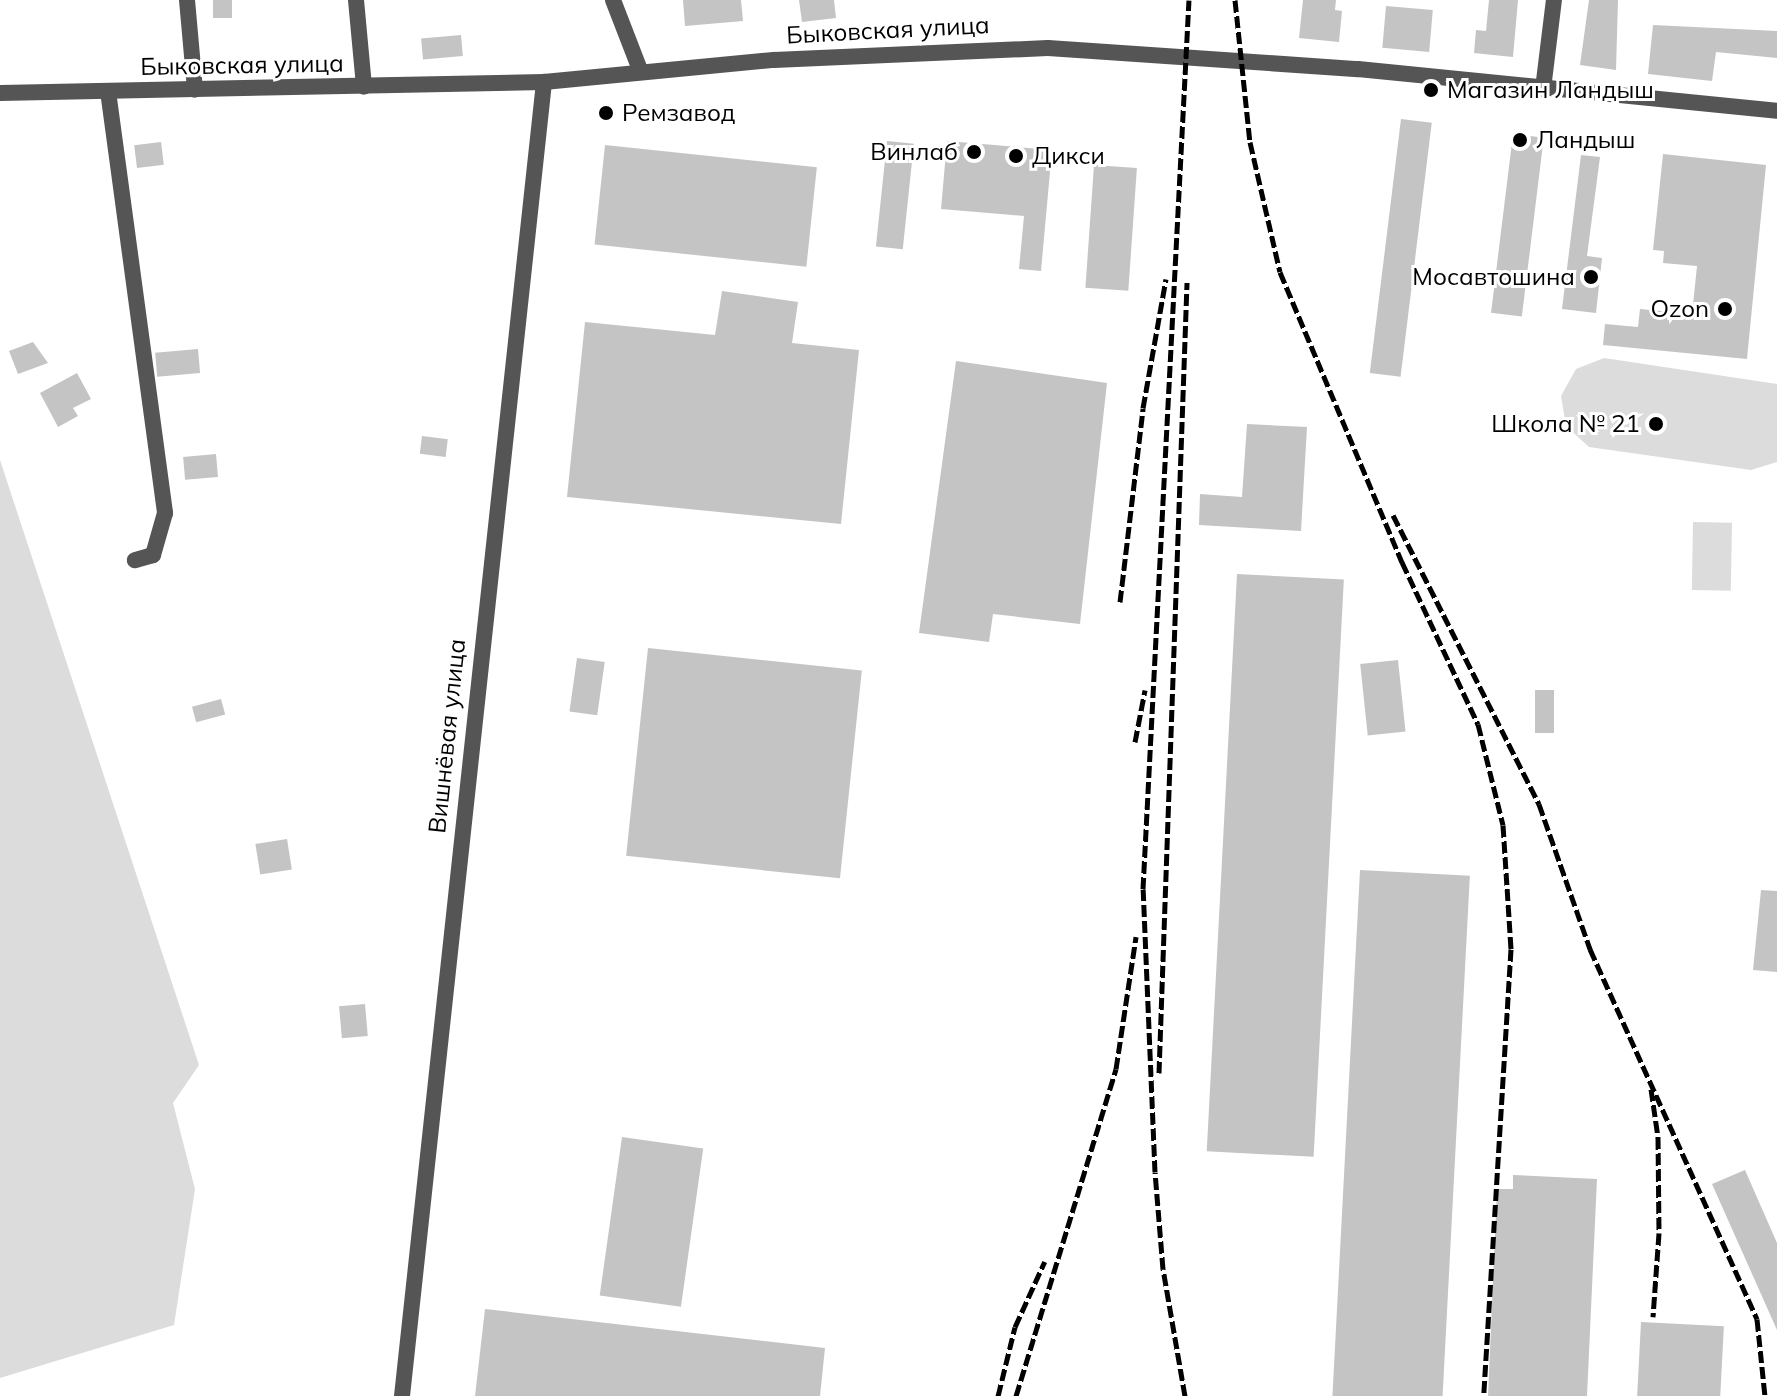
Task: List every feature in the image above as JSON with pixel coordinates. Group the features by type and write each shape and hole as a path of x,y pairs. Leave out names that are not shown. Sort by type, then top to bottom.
{"street":[{"path":"187,0 195,90"},
{"path":"356,0 364,87"},
{"path":"613,0 640,70"},
{"path":"1543,89 1554,0"},
{"name":"Быковская улица","path":"0,93 544,82 640,70 1048,48 1186,54 1777,111"},
{"name":"Вишнёвая улица","path":"402,1396 544,82"},
{"path":"108,91 165,513 153,555 135,560"}],"shaded area":[{"path":"1604,358 1777,384 1777,462 1751,470 1589,447 1566,426 1561,396 1576,369"},
{"path":"0,460 199,1065 173,1103 195,1189 174,1325 0,1378"},
{"path":"1693,522 1732,523 1731,591 1692,590"}],"building":[{"path":"213,0 232,0 232,18 213,18"},
{"path":"683,0 741,0 743,21 685,26"},
{"path":"799,0 834,0 836,18 802,22"},
{"path":"1303,0 1336,0 1335,10 1342,11 1339,42 1299,38"},
{"path":"1489,0 1518,0 1513,57 1474,53 1476,30 1486,31"},
{"path":"1589,0 1618,0 1616,70 1580,65"},
{"path":"1386,6 1433,10 1429,52 1382,48"},
{"path":"1653,25 1777,31 1777,58 1716,52 1712,81 1648,74"},
{"path":"461,35 463,56 423,59 421,38"},
{"path":"1401,119 1432,123 1401,377 1370,373"},
{"path":"1513,134 1544,138 1522,316 1491,313"},
{"path":"887,141 914,144 903,249 876,246"},
{"path":"947,141 1052,150 1041,271 1019,269 1024,216 941,209"},
{"path":"161,142 164,165 137,168 134,145"},
{"path":"605,145 817,167 806,267 595,244"},
{"path":"1663,154 1766,165 1747,359 1603,345 1605,324 1638,327 1640,309 1692,314 1697,266 1663,263 1664,251 1653,250"},
{"path":"1581,155 1600,157 1587,256 1602,258 1596,313 1562,309"},
{"path":"1094,165 1137,168 1128,291 1085,288"},
{"path":"722,291 798,302 792,343 859,350 841,524 567,497 585,322 715,335"},
{"path":"33,342 48,363 18,374 9,351"},
{"path":"198,349 200,373 157,377 155,353"},
{"path":"956,361 1107,383 1080,624 993,614 989,642 919,633"},
{"path":"77,373 91,399 73,408 78,416 58,427 40,393"},
{"path":"1247,424 1307,427 1301,531 1199,525 1200,494 1242,497"},
{"path":"422,436 448,439 446,457 420,454"},
{"path":"216,454 218,477 185,480 183,457"},
{"path":"1237,574 1344,580 1314,1157 1207,1151"},
{"path":"648,648 862,670 840,878 626,856"},
{"path":"577,658 605,662 597,715 569,711"},
{"path":"1398,660 1406,732 1368,736 1360,664"},
{"path":"1535,690 1554,690 1554,733 1535,733"},
{"path":"221,699 225,714 196,722 192,707"},
{"path":"287,839 292,870 260,875 255,844"},
{"path":"1360,870 1470,876 1443,1396 1332,1396"},
{"path":"1761,890 1777,891 1777,972 1753,970"},
{"path":"365,1004 368,1036 342,1038 339,1006"},
{"path":"622,1137 703,1148 681,1307 600,1295"},
{"path":"1745,1170 1777,1243 1777,1330 1712,1184"},
{"path":"1513,1175 1597,1179 1587,1396 1488,1396 1497,1189 1513,1189"},
{"path":"485,1309 825,1348 820,1396 475,1396"},
{"path":"1641,1322 1724,1326 1720,1396 1637,1396"}],"railway":[{"path":"1185,1396 1163,1269 1155,1172 1143,889 1189,0"},
{"path":"1235,0 1250,142 1280,272 1402,562 1478,724 1503,825 1511,949 1484,1396"},
{"path":"1120,602 1143,408 1166,279"},
{"path":"1159,1073 1187,282"},
{"path":"1393,515 1539,804 1590,949 1757,1319 1765,1396"},
{"path":"1135,742 1145,690"},
{"path":"1016,1396 1116,1069 1136,936"},
{"path":"1651,1089 1658,1137 1659,1233 1653,1317"},
{"path":"998,1396 1015,1327 1045,1261"}],"place":[{"name":"Магазин Ландыш","path":"1431,90"},
{"name":"Ремзавод","path":"606,113"},
{"name":"Ландыш","path":"1520,140"},
{"name":"Винлаб","path":"974,152"},
{"name":"Дикси","path":"1016,156"},
{"name":"Мосавтошина","path":"1591,277"},
{"name":"Ozon","path":"1725,309"},
{"name":"Школа № 21","path":"1656,424"}]}
